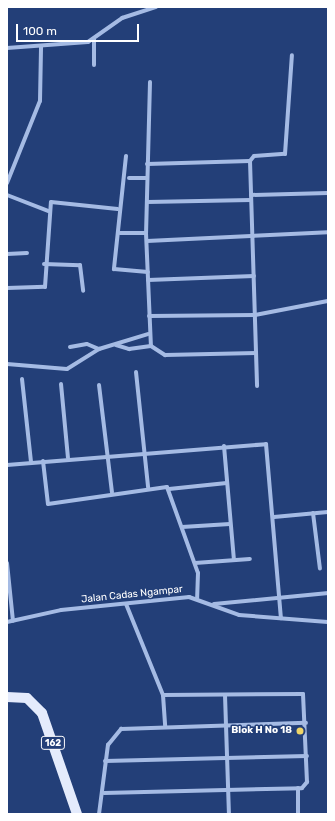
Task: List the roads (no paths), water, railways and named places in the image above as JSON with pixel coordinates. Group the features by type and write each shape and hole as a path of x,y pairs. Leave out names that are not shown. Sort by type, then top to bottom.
{"main road":[{"name":"162","path":"7,697 27,698 42,713 77,814"}],"street":[{"path":"7,48 42,47 94,39 122,18 156,7"},
{"path":"94,39 94,65"},
{"path":"7,183 40,100 42,47"},
{"path":"257,386 250,161 254,156 280,156 286,152 292,55"},
{"path":"150,82 146,233 149,316 148,334 151,346"},
{"path":"118,209 126,156"},
{"path":"147,164 250,161"},
{"path":"129,178 147,178"},
{"path":"251,195 328,193"},
{"path":"7,195 48,211"},
{"path":"147,202 251,200"},
{"path":"7,288 45,287 44,264 48,211 54,201 118,209 122,211 115,270 148,272"},
{"path":"147,241 252,237 328,232"},
{"path":"120,233 146,233"},
{"path":"7,254 27,253"},
{"path":"44,264 80,265 83,291"},
{"path":"148,280 254,276"},
{"path":"149,316 255,315 328,301"},
{"path":"7,364 67,369 99,349 148,334"},
{"path":"70,347 87,344 99,349"},
{"path":"116,345 129,349 151,346 165,355 256,353"},
{"path":"136,372 148,487"},
{"path":"22,379 31,462"},
{"path":"61,384 68,458"},
{"path":"99,385 106,455 112,492"},
{"path":"7,465 68,458 262,443 269,447 281,618"},
{"path":"224,446 234,560"},
{"path":"43,461 48,504 148,487 169,488 227,483"},
{"path":"169,488 195,562 197,598"},
{"path":"274,517 328,512"},
{"path":"313,513 320,569"},
{"path":"182,527 230,524"},
{"path":"195,562 250,559"},
{"path":"7,563 13,621"},
{"path":"213,604 280,596 328,593"},
{"name":"Jalan Cadas Ngampar","path":"7,622 61,610 126,604 162,598 197,598 239,615 328,622"},
{"path":"126,604 163,695 165,727"},
{"path":"104,793 298,788 306,786 307,756 305,696 301,693 163,695"},
{"path":"225,695 229,814"},
{"path":"99,814 104,793 105,761 109,742 121,729 306,723"},
{"path":"105,761 307,756"},
{"path":"298,788 298,814"}],"place":[{"name":"Blok H No 18","path":"300,731"}]}
